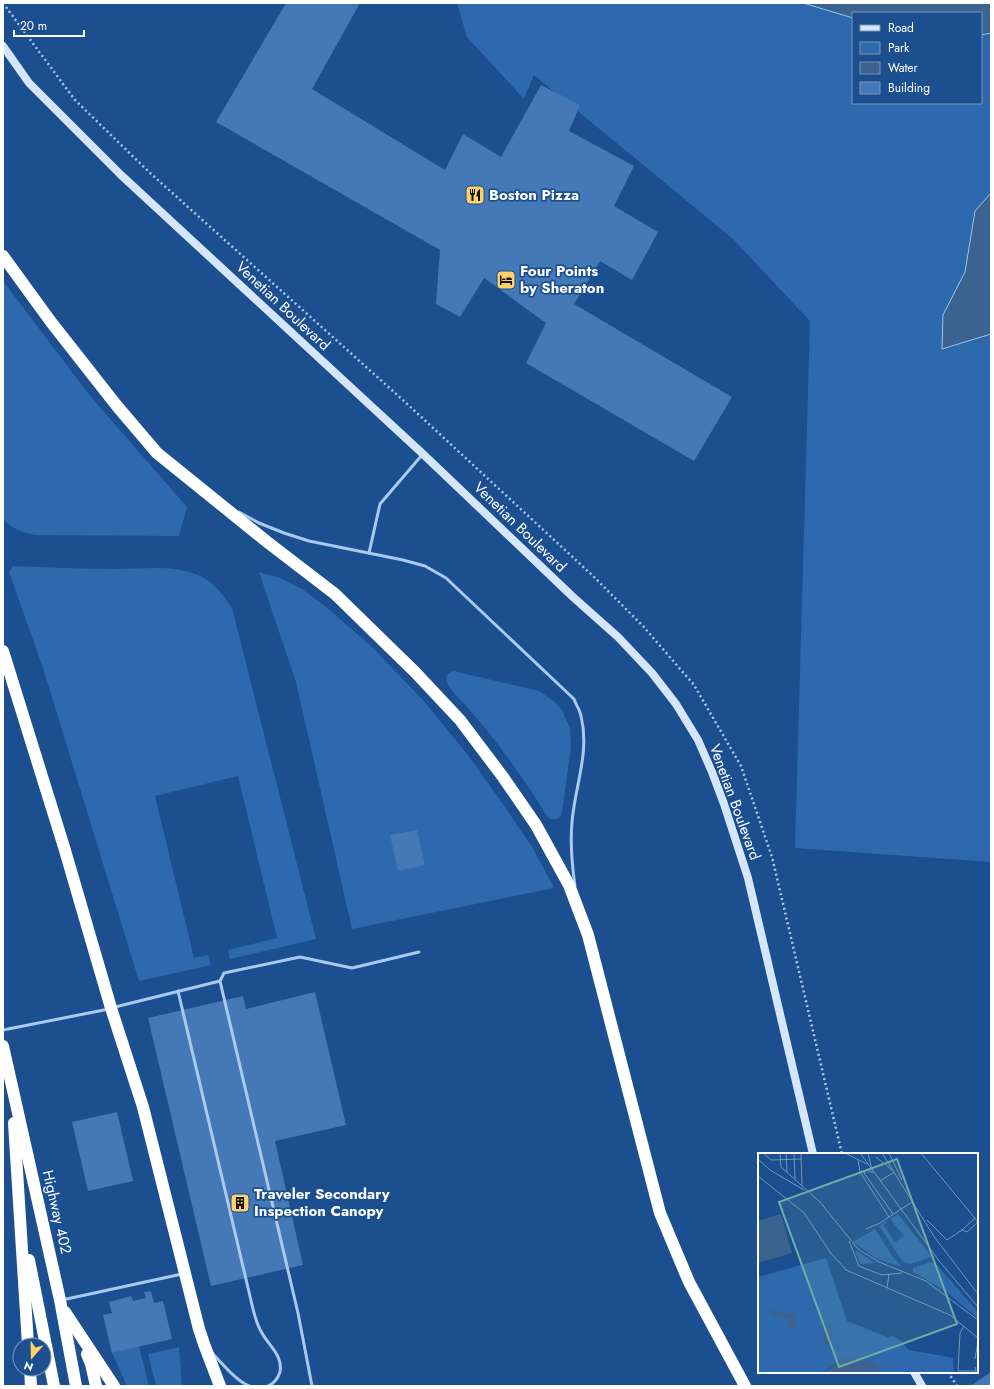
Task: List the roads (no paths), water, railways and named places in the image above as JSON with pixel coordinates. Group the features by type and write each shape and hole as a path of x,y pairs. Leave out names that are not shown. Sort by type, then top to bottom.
{"highway":[{"path":"3,256 50,322 117,406 158,453 266,542 335,594 415,672 460,720 503,777 536,825 569,885 588,935 660,1213 689,1282 745,1386"},
{"path":"3,651 64,847 111,1008 143,1107 204,1344 212,1366 213,1385"},
{"name":"Highway 402","path":"3,1046 60,1300 76,1386"},
{"path":"12,1084 28,1337"},
{"path":"20,1214 54,1386"},
{"path":"60,1300 68,1319 114,1386"},
{"path":"79,1334 91,1364 96,1386"},
{"path":"101,1368 110,1386"}],"street":[{"name":"Venetian Boulevard","path":"3,46 28,83 121,175 423,454 573,597 618,637 652,673 676,704 698,740 724,804 748,878 813,1153"},
{"path":"915,1373 922,1386"}],"lane":[{"path":"369,553 380,504 423,454"},
{"path":"214,498 259,523 284,533 309,541 403,560 425,566 446,578 574,699 581,714 584,732 584,755 572,821 572,858 578,910"},
{"path":"312,1386 298,1314 220,981 224,973 300,957 352,968 419,952"},
{"path":"3,1030 111,1008 220,981"},
{"path":"178,991 252,1309 262,1334 281,1362 279,1375 276,1381 268,1386"},
{"path":"60,1300 186,1273"},
{"path":"204,1344 237,1378 249,1386"}],"water":[{"path":"803,3 991,3 991,33 982,35 982,12 852,12 852,18"},
{"path":"991,193 991,334 942,349 943,315 965,272 975,211"}],"place":[{"name":"Boston Pizza","path":"475,195"},
{"name":"Four Points by Sheraton","path":"506,280"},
{"name":"Traveler Secondary Inspection Canopy","path":"240,1203"}]}
